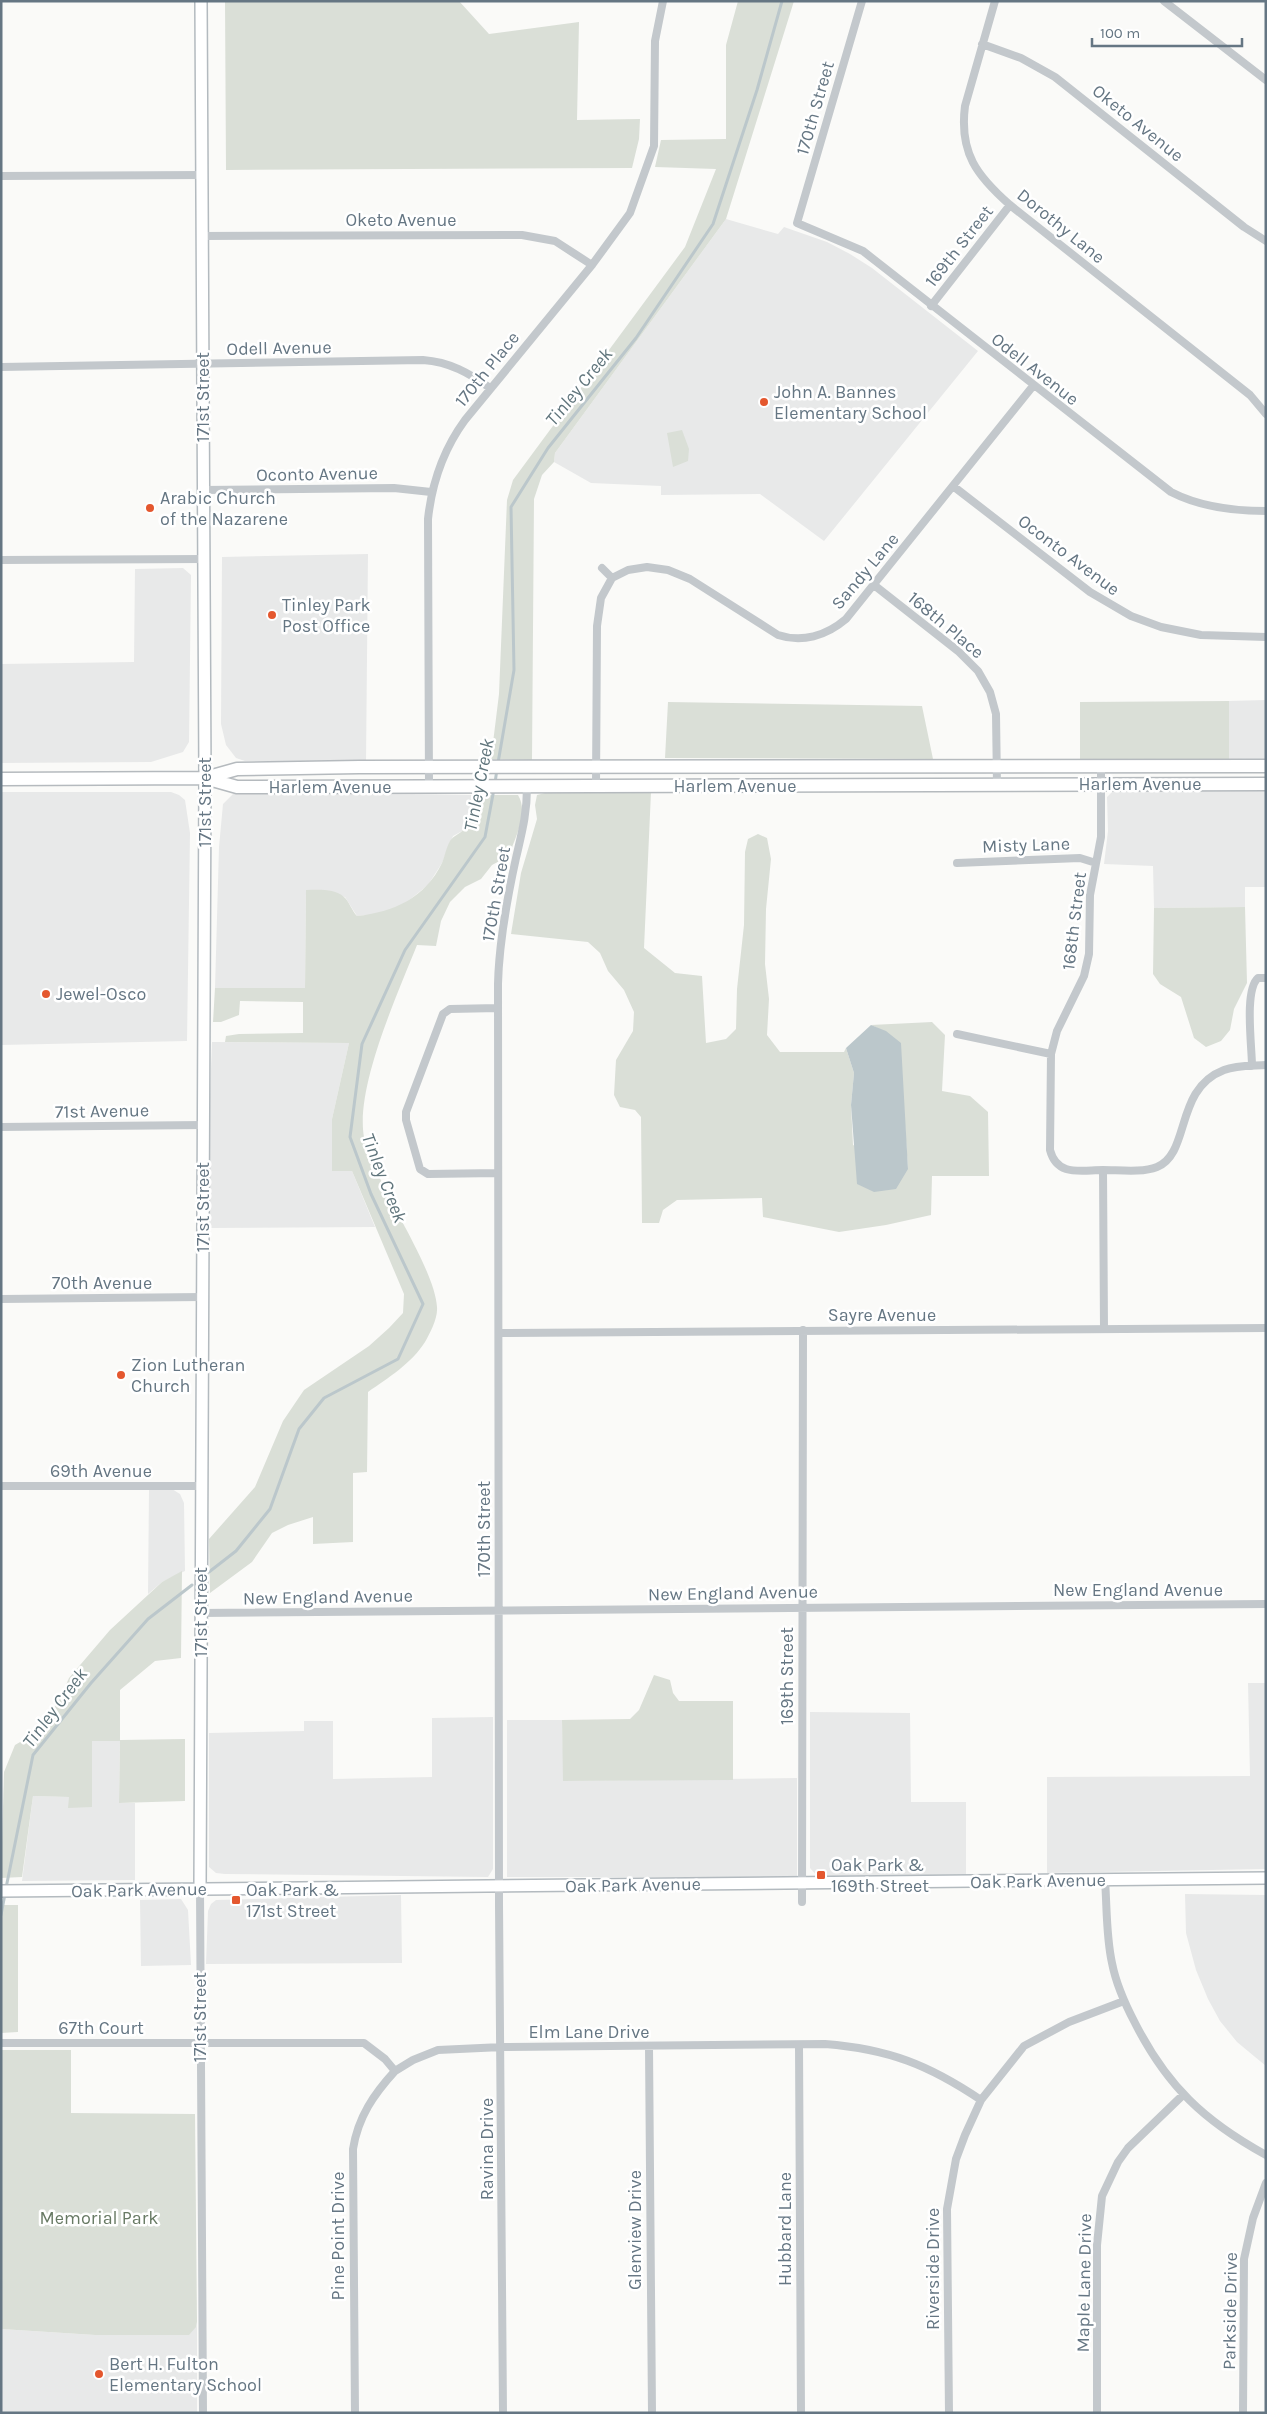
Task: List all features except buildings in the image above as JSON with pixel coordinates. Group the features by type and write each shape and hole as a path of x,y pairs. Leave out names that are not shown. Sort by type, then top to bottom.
{"main road":[{"name":"Harlem Avenue","path":"1,779 205,778 237,769 596,766 1266,766"},
{"name":"Harlem Avenue","path":"205,778 237,787 1266,784"}],"street":[{"name":"171st Street","path":"201,1 205,778 200,1889 203,2413"},
{"name":"170th Place","path":"430,787 428,519 431,492 450,442 465,420 592,265 630,213 651,156 656,130 655,41 663,1"},
{"name":"170th Street","path":"797,223 862,1"},
{"name":"Dorothy Lane","path":"995,1 966,106 964,139 968,152 982,180 1010,205 1250,395 1266,414"},
{"path":"1164,1 1266,80"},
{"name":"Oketo Avenue","path":"982,44 1021,58 1055,77 1244,227 1266,242"},
{"path":"1,176 202,175"},
{"name":"169th Street","path":"931,306 1010,205"},
{"name":"Odell Avenue","path":"797,223 863,252 1032,386 1171,492 1195,503 1212,507 1266,510"},
{"name":"Oketo Avenue","path":"202,236 522,235 555,241 592,265"},
{"name":"Odell Avenue","path":"1,368 423,360 447,363 459,368 490,388"},
{"name":"Sandy Lane","path":"612,578 628,570 647,567 668,570 690,579 778,635 792,640 826,633 838,626 874,585 1032,386"},
{"name":"Oconto Avenue","path":"953,486 1090,592 1131,616 1161,627 1201,636 1266,637"},
{"name":"Oconto Avenue","path":"204,490 394,488 431,492"},
{"path":"1,560 204,559"},
{"path":"596,786 597,626 601,598 612,578 602,568"},
{"name":"168th Place","path":"874,585 958,651 978,671 990,692 996,714 997,785"},
{"name":"168th Street","path":"1100,766 1101,837 1090,895 1089,954 1084,976 1057,1031 1051,1054 1050,1150 1052,1157 1058,1166 1064,1169 1149,1169 1167,1162 1172,1153 1190,1101 1199,1087 1208,1078 1223,1070 1266,1065"},
{"name":"170th Street","path":"499,1886 499,958 516,859 525,827 527,786"},
{"name":"Misty Lane","path":"957,862 1080,858 1096,863"},
{"path":"1252,1066 1250,993 1258,978 1266,978"},
{"path":"498,1008 450,1009 443,1014 406,1112 406,1120 420,1169 428,1174 498,1173"},
{"path":"957,1034 1051,1054"},
{"name":"71st Avenue","path":"1,1127 203,1125"},
{"path":"1103,1170 1104,1329"},
{"name":"70th Avenue","path":"1,1298 202,1298"},
{"name":"Sayre Avenue","path":"499,1333 1266,1328"},
{"name":"169th Street","path":"802,1902 803,1330"},
{"name":"69th Avenue","path":"1,1486 202,1486"},
{"name":"New England Avenue","path":"201,1613 1266,1604"},
{"name":"Oak Park Avenue","path":"1,1891 1266,1878"},
{"path":"1104,1880 1112,1963 1124,2001 1153,2057 1162,2072 1183,2095 1224,2130 1266,2155"},
{"name":"Ravina Drive","path":"499,1886 502,2047 503,2413"},
{"name":"Riverside Drive","path":"948,2413 947,2209 956,2159 981,2100 1024,2046 1069,2022 1124,2001"},
{"name":"67th Court","path":"1,2043 200,2044"},
{"path":"200,2044 364,2043 385,2059 395,2071"},
{"name":"Elm Lane Drive","path":"395,2071 413,2060 438,2050 502,2047 826,2044 862,2048 908,2060 949,2078 981,2100"},
{"name":"Hubbard Lane","path":"799,2045 800,2413"},
{"name":"Glenview Drive","path":"649,2046 652,2413"},
{"name":"Pine Point Drive","path":"355,2413 354,2149 365,2110 382,2084 395,2071"},
{"name":"Maple Lane Drive","path":"1097,2413 1096,2245 1102,2196 1118,2162 1128,2148 1183,2095"},
{"name":"Parkside Drive","path":"1243,2413 1244,2259 1253,2218 1266,2183"}],"shaded area":[{"name":"John A. Bannes Elementary School","path":"726,219 778,234 784,227 827,242 850,254 872,268 978,351 824,541 760,494 661,495 661,486 591,483 554,462 555,453"},
{"path":"368,554 366,762 245,761 236,758 226,745 221,724 222,557"},
{"path":"183,568 191,575 189,742 183,752 151,762 1,763 1,664 134,662 135,569"},
{"path":"1266,700 1266,759 1229,759 1229,701"},
{"path":"1266,788 1266,887 1245,887 1245,907 1154,908 1153,866 1104,864 1108,831 1107,797 1114,790"},
{"path":"1,792 171,792 185,800 190,833 187,1041 1,1045"},
{"path":"253,792 472,795 470,815 464,830 453,836 442,863 428,885 403,905 380,914 357,916 345,897 306,890 305,988 215,988 219,847 223,804 233,794"},
{"path":"871,1025 886,1031 901,1043 908,1169 896,1189 874,1192 857,1184 851,1105 854,1073 846,1048"},
{"path":"212,1042 349,1043 332,1119 332,1171 352,1171 375,1227 209,1228 207,1176"},
{"path":"172,1489 180,1494 184,1503 185,1571 162,1582 148,1594 149,1490"},
{"path":"1248,1683 1266,1683 1266,1869 1047,1873 1047,1777 1250,1776"},
{"path":"810,1712 910,1713 911,1802 966,1802 966,1875 819,1878 810,1868"},
{"path":"493,1717 493,1869 488,1877 225,1874 216,1873 209,1867 209,1733 304,1731 304,1721 333,1721 333,1779 432,1777 432,1718"},
{"path":"507,1720 562,1720 564,1781 797,1778 797,1877 507,1877"},
{"path":"92,1741 120,1741 119,1803 135,1803 135,1880 22,1881 33,1796 69,1797"},
{"path":"1185,1894 1266,1895 1266,2066 1237,2042 1220,2021 1208,1999 1196,1970 1186,1933"},
{"path":"401,1895 402,1963 206,1964 208,1911 211,1904 216,1900"},
{"path":"181,1899 188,1910 191,1965 141,1966 140,1900"},
{"name":"Bert H. Fulton Elementary School","path":"197,2322 197,2413 1,2413 1,2329 95,2335 196,2327"}],"green space":[{"path":"225,1 459,1 489,34 579,22 577,120 640,119 639,139 632,168 226,170"},
{"path":"738,1 794,1 726,219 555,453 554,462 542,475 534,499 532,760 491,759 499,694 507,500 513,480 685,247 716,169 655,167 661,140 726,139 726,45"},
{"path":"682,430 689,449 688,461 673,467 667,433"},
{"path":"1229,701 1229,759 1080,760 1080,702"},
{"path":"668,702 922,706 933,759 665,758"},
{"path":"651,792 644,948 675,973 702,976 706,1043 726,1039 736,1029 737,989 744,925 745,852 748,839 758,834 767,838 771,859 766,909 765,964 769,999 767,1035 780,1052 844,1052 846,1048 854,1073 851,1105 853,1145 908,1169 905,1126 886,1032 871,1025 932,1022 945,1035 942,1091 970,1096 988,1112 989,1176 932,1176 931,1215 886,1225 839,1232 763,1217 762,1198 677,1200 663,1210 659,1223 642,1223 641,1117 635,1110 620,1107 614,1095 616,1060 633,1031 634,1012 624,990 608,971 600,953 588,942 511,934 521,873 537,819 535,805 537,795 545,793"},
{"path":"472,795 518,795 522,809 520,825 509,856 492,865 481,879 465,887 450,902 441,921 436,946 417,945 380,1040 366,1093 363,1116 364,1137 369,1156 430,1279 437,1307 435,1321 420,1350 399,1370 368,1392 367,1472 353,1473 353,1542 313,1544 313,1517 288,1525 272,1533 252,1562 210,1593 209,1539 255,1487 283,1421 304,1390 369,1346 389,1328 403,1313 404,1294 352,1171 332,1171 332,1119 349,1043 225,1042 226,1036 239,1034 303,1033 303,1002 240,1001 239,1015 221,1022 213,1022 215,988 305,988 306,890 326,890 340,894 346,899 357,916 383,911 407,901 427,885 435,875 442,863 450,841 466,825 470,813"},
{"path":"1245,907 1247,983 1234,1009 1230,1030 1221,1041 1206,1047 1194,1038 1181,997 1160,984 1153,974 1154,908"},
{"path":"182,1571 181,1658 155,1661 120,1690 120,1740 185,1739 185,1801 119,1803 120,1741 92,1741 92,1807 68,1808 69,1797 33,1796 22,1877 1,1878 4,1772 15,1745 27,1738 43,1724 60,1698 69,1678 110,1630 162,1582"},
{"path":"654,1675 670,1680 673,1693 679,1701 733,1701 733,1780 563,1781 562,1720 630,1719 639,1710"},
{"path":"1,1905 18,1905 18,2032 1,2033"},
{"name":"Memorial Park","path":"1,2050 71,2050 71,2113 195,2114 197,2322 196,2327 189,2335 95,2335 1,2329"}],"waterway":[{"name":"Tinley Creek","path":"498,763 514,670 511,507 548,448 636,338 713,224 757,90 782,1"},
{"name":"Tinley Creek","path":"495,783 497,769"},
{"name":"Tinley Creek","path":"209,1572 236,1551 270,1509 299,1429 324,1398 398,1359 423,1304 371,1194 350,1137 362,1044 405,950 485,837 494,789"},
{"name":"Tinley Creek","path":"6,1888 33,1755 91,1683 148,1619 192,1585"},
{"name":"Tinley Creek","path":"1,1915 5,1894"}],"place":[{"name":"John A. Bannes Elementary School","path":"764,402"},
{"name":"Arabic Church of the Nazarene","path":"150,508"},
{"name":"Tinley Park Post Office","path":"272,615"},
{"name":"Jewel-Osco","path":"46,994"},
{"name":"Zion Lutheran Church","path":"121,1375"},
{"name":"Oak Park & 169th Street","path":"821,1875"},
{"name":"Oak Park & 171st Street","path":"236,1900"},
{"name":"Bert H. Fulton Elementary School","path":"99,2374"}]}
